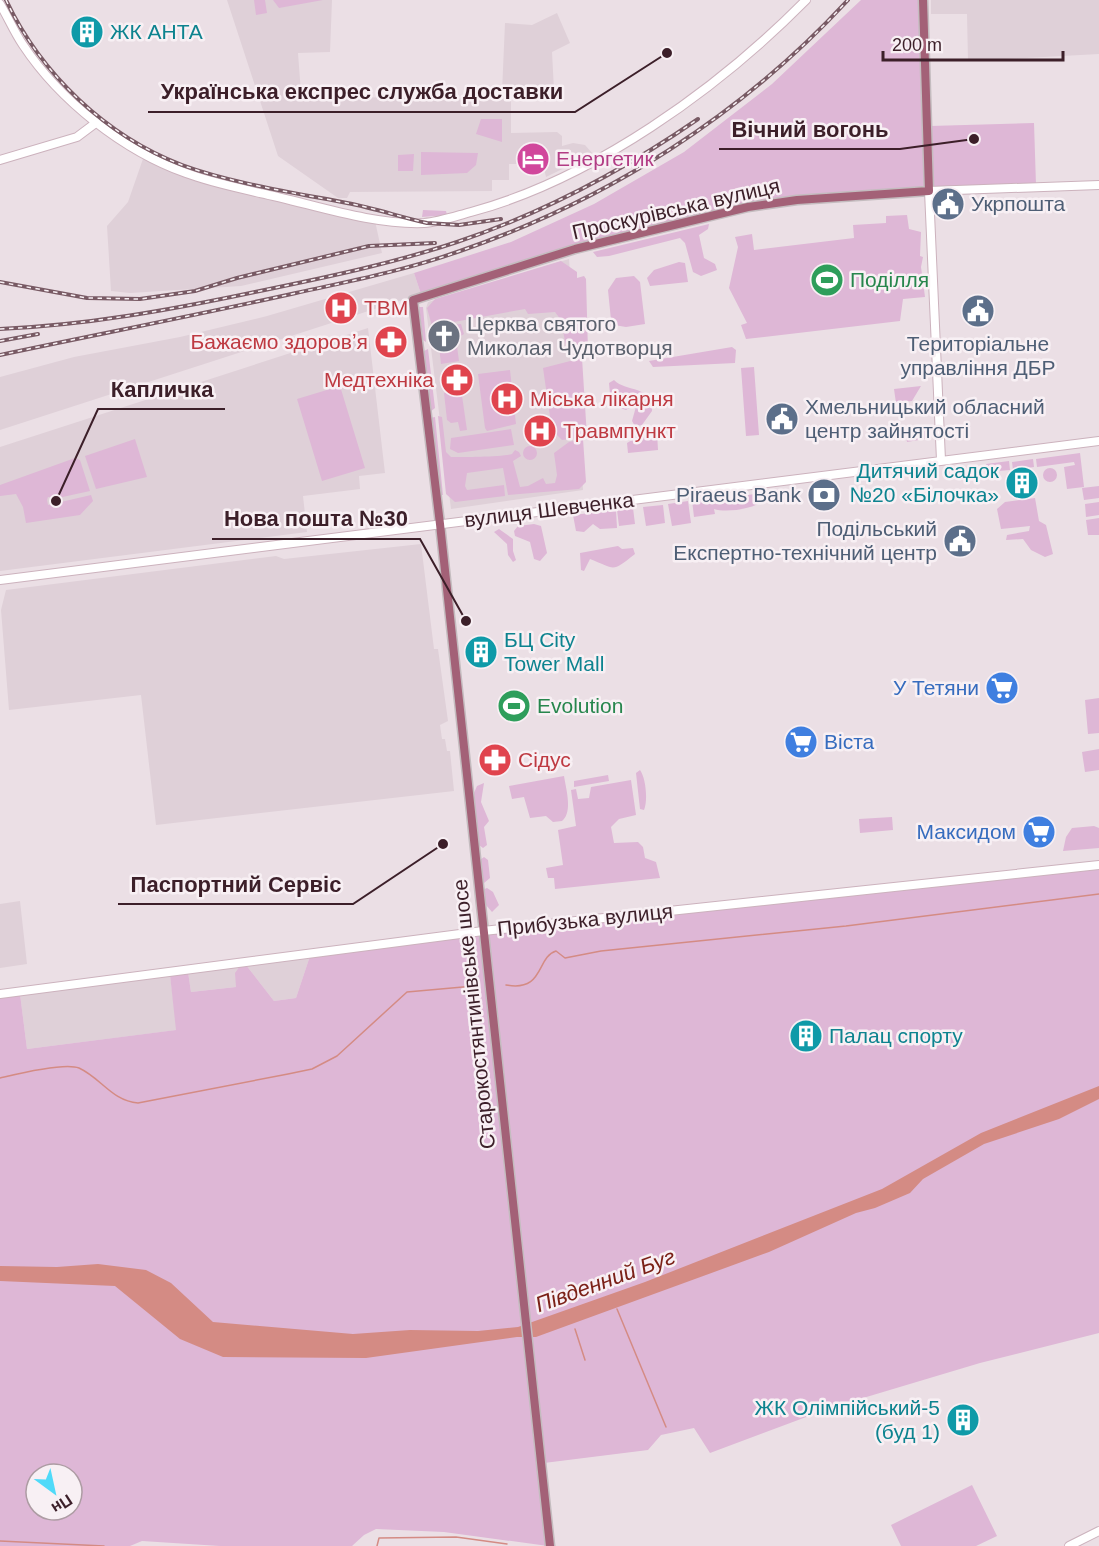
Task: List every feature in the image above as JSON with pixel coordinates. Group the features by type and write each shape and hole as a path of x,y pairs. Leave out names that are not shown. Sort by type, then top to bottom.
{"main road":[{"path":"923,0 929,191"},
{"name":"Проскурівська вулиця","path":"413,300 575,249 748,207 797,200 929,191"},
{"name":"Старокостянтинівське шосе","path":"413,300 440,524 550,1546"}],"street":[{"path":"0,4 23,46 52,80 98,122 129,145 185,173 219,183 361,215 400,222 427,223 489,206 545,184 610,150 689,100 755,49 807,0"},
{"path":"0,160 77,136 98,122"},
{"name":"Проскурівська вулиця","path":"929,191 1099,185"},
{"path":"929,191 941,460"},
{"name":"вулиця Шевченка","path":"0,580 1099,441"},
{"name":"Прибузька вулиця","path":"0,994 483,931 1099,865"},
{"path":"1069,1546 1099,1531"}],"shaded area":[{"path":"227,0 332,0 330,52 298,53 301,93 338,97 511,99 511,133 557,132 562,136 562,146 573,143 585,145 593,154 546,177 543,164 509,164 509,180 492,180 492,191 350,192 347,198 338,198 278,156"},
{"path":"254,0 265,0 267,13 256,15"},
{"path":"273,0 323,0 279,8"},
{"path":"861,0 918,0 926,189 748,204 421,294 414,273 511,242 594,204 684,152 772,84"},
{"path":"931,0 1099,0 1099,54 968,61 967,14 931,14"},
{"path":"557,13 570,43 552,52 554,90 502,92 505,23 532,25"},
{"path":"481,119 502,119 502,142 476,134"},
{"path":"1034,123 1036,185 931,188 930,126"},
{"path":"421,152 478,153 476,165 467,173 421,175"},
{"path":"414,154 413,171 398,171 398,155"},
{"path":"144,156 159,164 375,221 382,253 241,286 130,293 111,291 107,226 128,202"},
{"path":"423,210 446,211 447,215 422,217"},
{"name":"Поділля","path":"907,215 909,229 921,232 920,256 923,257 921,267 925,297 903,299 900,321 746,339 741,325 747,323 729,288 738,247 735,237 752,234 754,250 854,238 853,225 886,223 886,216"},
{"path":"709,224 708,229 699,235 704,258 715,264 717,270 701,276 693,272 685,243 680,238 609,256 597,257 593,252"},
{"name":"Міська лікарня","path":"569,259 583,490 451,509 426,308 428,302"},
{"path":"561,261 577,272 577,278 584,276 586,279 588,352 567,352 561,320 555,312 528,314 525,309 432,326 427,308 435,299"},
{"path":"679,262 685,263 688,282 650,286 647,278 654,270"},
{"path":"414,273 421,294 0,430 0,377 74,357 180,337 267,316"},
{"path":"634,276 640,282 645,324 626,327 614,325 611,320 608,290 616,278"},
{"path":"419,307 423,307 426,342 423,340"},
{"path":"461,324 464,334 456,339 459,361 441,364 439,346 455,344 453,325"},
{"path":"368,328 385,473 359,476 360,489 303,496 307,532 0,571 0,447"},
{"path":"732,347 736,350 735,363 653,367 649,361"},
{"path":"428,349 435,408 430,412 424,351"},
{"path":"582,358 587,437 562,440 552,430 543,368"},
{"path":"754,367 759,435 746,436 741,368"},
{"path":"510,370 516,424 487,431 478,374"},
{"path":"614,380 649,397 652,411 642,425 635,426 632,421 637,403 626,410 611,405 609,383"},
{"path":"340,386 365,468 322,481 297,399"},
{"path":"921,386 912,401 896,403 894,389"},
{"path":"461,389 467,430 460,431 458,422 451,423 447,420 444,393"},
{"path":"438,416 442,417 446,452 451,457 500,456 512,454 515,450 519,452 521,456 513,461 520,487 528,486 543,478 546,484 555,483 557,475 554,453 569,442 583,439 586,482 579,489 508,495 503,468 467,473 465,486 467,490 504,485 505,496 455,502 446,494"},
{"path":"435,417 443,495 439,495 430,418"},
{"path":"650,426 657,432 658,450 628,453 627,443 632,440 634,431"},
{"path":"929,426 930,435 924,439 907,442 905,429"},
{"path":"511,429 514,445 458,453 450,449 451,438"},
{"path":"135,439 147,477 96,489 85,456"},
{"path":"530,446 535,448 537,453 535,458 530,460 525,458 523,453 525,448"},
{"path":"1080,453 1084,487 1067,489 1064,467 1075,465 1074,462 1037,467 1036,459"},
{"path":"75,458 80,460 90,491 58,498 48,497 47,500 48,505 91,495 93,501 80,515 26,523 23,507 16,494 0,496 0,485"},
{"path":"1033,459 1034,467 1013,470 1012,462"},
{"path":"1009,461 1010,470 987,472 986,464"},
{"path":"1047,468 1053,468 1057,475 1053,482 1047,482 1043,478 1043,472"},
{"path":"1099,486 1099,498 1084,500 1082,488"},
{"path":"760,493 765,499 749,508 714,509 715,514 694,517 692,500 712,497 713,501"},
{"path":"1035,498 1039,521 1046,525 1053,554 1045,557 1031,550 1023,539 1006,540 1007,535 1029,531 1030,526 1001,529 997,509 1005,502"},
{"path":"688,501 691,523 672,526 668,504"},
{"path":"1099,502 1099,515 1086,517 1085,504"},
{"path":"663,505 665,523 646,526 643,507"},
{"path":"633,508 635,524 619,526 617,510"},
{"path":"616,510 617,528 600,529 593,524 584,532 576,531 573,515"},
{"path":"1099,518 1099,535 1088,535 1086,520"},
{"path":"534,524 541,526 547,553 540,561 534,559 530,542 515,536 514,531 518,526"},
{"path":"499,529 513,539 516,560 513,562 508,555 507,544 494,532"},
{"path":"421,544 434,649 438,649 448,721 440,725 442,739 445,739 447,751 450,751 454,791 156,825 141,695 9,710 1,610 6,590 276,556 284,559"},
{"path":"618,546 622,549 633,548 635,554 617,567 609,567 590,559 584,571 581,570 580,553"},
{"path":"1099,698 1099,733 1088,734 1085,700"},
{"path":"1099,749 1099,770 1085,772 1082,752"},
{"path":"640,770 646,790 644,810 640,809 636,773"},
{"path":"608,775 609,781 574,787 574,781"},
{"path":"564,776 568,806 562,821 553,822 546,816 530,818 524,797 512,799 509,786"},
{"path":"631,780 636,815 619,819 611,827 614,843 638,842 643,847 645,858 656,862 660,878 555,889 554,878 548,878 546,868 563,865 558,830 576,826 571,790 576,789 578,799 589,798 591,787"},
{"path":"484,783 481,802 489,821 484,827 487,845 483,848 479,845 474,793 477,786"},
{"path":"892,817 893,830 860,833 859,819"},
{"path":"1094,826 1099,828 1099,848 1063,851 1066,837 1072,828"},
{"path":"484,857 488,860 490,878 484,883 481,879 480,860"},
{"path":"1099,868 1099,1333 980,1363 833,1407 710,1453 694,1428 661,1435 648,1450 544,1463 486,933"},
{"path":"487,888 493,892 499,905 492,912 486,905 482,890"},
{"path":"20,901 27,964 0,968 0,904"},
{"path":"481,934 548,1546 444,1532 376,1529 364,1535 352,1546 220,1546 142,1541 130,1546 0,1546 0,997 20,994 27,1049 176,1030 170,975 188,972 191,992 236,987 235,973 240,966 246,965 274,1001 296,998 310,956"},
{"path":"310,956 296,998 274,1001 246,965"},
{"path":"240,966 236,987 191,992 188,972"},
{"path":"170,975 177,1030 27,1049 20,994"},
{"path":"1099,1086 1099,1099 1059,1119 984,1144 923,1179 910,1193 875,1208 856,1213 769,1252 536,1337 517,1337 366,1358 223,1357 180,1339 115,1286 0,1281 0,1266 57,1267 98,1264 146,1270 171,1283 213,1322 353,1334 410,1330 478,1331 518,1327 645,1282 882,1189 981,1133"},
{"path":"972,1485 997,1536 976,1546 901,1546 891,1525"}],"waterway":[{"path":"506,985 519,986 534,979 545,960 556,951 565,958 601,951 846,926 1099,894"},
{"path":"0,1078 63,1066 79,1068 114,1094 138,1103 288,1074 312,1069 337,1056 407,992 474,986"},
{"path":"617,1309 666,1427"},
{"path":"575,1329 585,1360"},
{"path":"377,1546 379,1538 456,1537 507,1544"},
{"path":"0,1541 104,1546"}],"railway":[{"path":"6,0 20,27 57,77 102,120 154,153 182,165 242,182 357,205 427,223 459,225 501,219"},
{"path":"0,355 379,275 440,258 515,230 620,179 670,150 718,117 807,42 848,0"},
{"path":"0,329 97,320 192,305 331,276 432,250 521,218 552,204 612,173 698,119"},
{"path":"0,282 87,298 140,299 195,291 237,278 369,246 435,243"},
{"path":"0,341 38,334"}],"place":[{"name":"ЖК АНТА","path":"87,32"},
{"name":"Українська експрес служба доставки","path":"667,53"},
{"name":"Вічний вогонь","path":"974,139"},
{"name":"Енергетик","path":"533,159"},
{"name":"Укрпошта","path":"948,204"},
{"name":"Поділля","path":"827,280"},
{"name":"ТВМ","path":"341,308"},
{"name":"Територіальне управління ДБР","path":"978,311"},
{"name":"Церква святого Миколая Чудотворця","path":"444,336"},
{"name":"Бажаємо здоровʼя","path":"391,342"},
{"name":"Медтехніка","path":"457,380"},
{"name":"Міська лікарня","path":"507,399"},
{"name":"Хмельницький обласний центр зайнятості","path":"782,419"},
{"name":"Травмпункт","path":"540,431"},
{"name":"Дитячий садок №20 «Білочка»","path":"1022,483"},
{"name":"Piraeus Bank","path":"824,495"},
{"name":"Капличка","path":"56,501"},
{"name":"Подільський Експертно-технічний центр","path":"960,541"},
{"name":"Нова пошта №30","path":"466,621"},
{"name":"БЦ City Tower Mall","path":"481,652"},
{"name":"У Тетяни","path":"1002,688"},
{"name":"Evolution","path":"514,706"},
{"name":"Віста","path":"801,742"},
{"name":"Сідус","path":"495,760"},
{"name":"Максидом","path":"1039,832"},
{"name":"Паспортний Сервіс","path":"443,844"},
{"name":"Палац спорту","path":"806,1036"},
{"name":"ЖК Олімпійський-5 (буд 1)","path":"963,1420"}],"water label":[{"name":"Південний Буг","path":"605,1280"}]}
